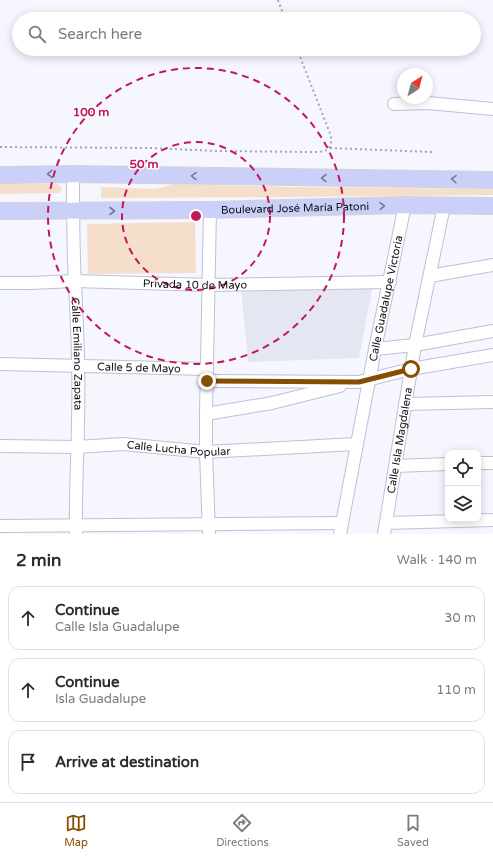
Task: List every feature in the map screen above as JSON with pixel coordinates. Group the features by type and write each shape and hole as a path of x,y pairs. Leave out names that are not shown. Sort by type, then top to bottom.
{"main road":[{"path":"0,175 73,174 493,180"},
{"name":"Boulevard José María Patoni","path":"0,211 210,210 405,205 493,206"}],"street":[{"path":"394,104 428,103 493,108"},
{"name":"Calle Emiliano Zapata","path":"73,174 74,281 78,365 76,529"},
{"name":"Calle Guadalupe Victoria","path":"341,529 356,444 364,381 375,349 405,205"},
{"name":"Calle Isla Magdalena","path":"385,529 415,345 444,206"},
{"path":"209,529 206,414 210,210"},
{"path":"430,276 493,265"},
{"name":"Privada 10 de Mayo","path":"0,283 74,281 209,285 390,282"},
{"path":"375,349 415,345 493,332"},
{"path":"206,414 272,403 411,369 493,355"},
{"name":"Calle 5 de Mayo","path":"0,364 207,369"},
{"path":"207,381 364,381"},
{"path":"405,404 493,402"},
{"name":"Calle Lucha Popular","path":"0,446 77,447 123,444 206,452 356,444"},
{"path":"481,463 493,463"},
{"path":"396,466 445,464"},
{"path":"385,529 493,520"},
{"path":"0,526 76,529 341,529"}],"path":[{"path":"278,0 282,12"},
{"path":"300,56 331,136 332,142 330,148"},
{"path":"0,147 151,148 216,151 318,152 326,151 330,148 432,152"}],"shaded area":[{"path":"0,183 58,184 62,188 59,193 0,194"},
{"path":"175,184 288,187 493,189 493,195 101,198 101,187 156,189"},
{"path":"195,222 196,273 88,274 87,224"},
{"path":"373,285 359,358 248,362 241,287"}],"route":[{"path":"207,381 359,382 411,369"}]}
